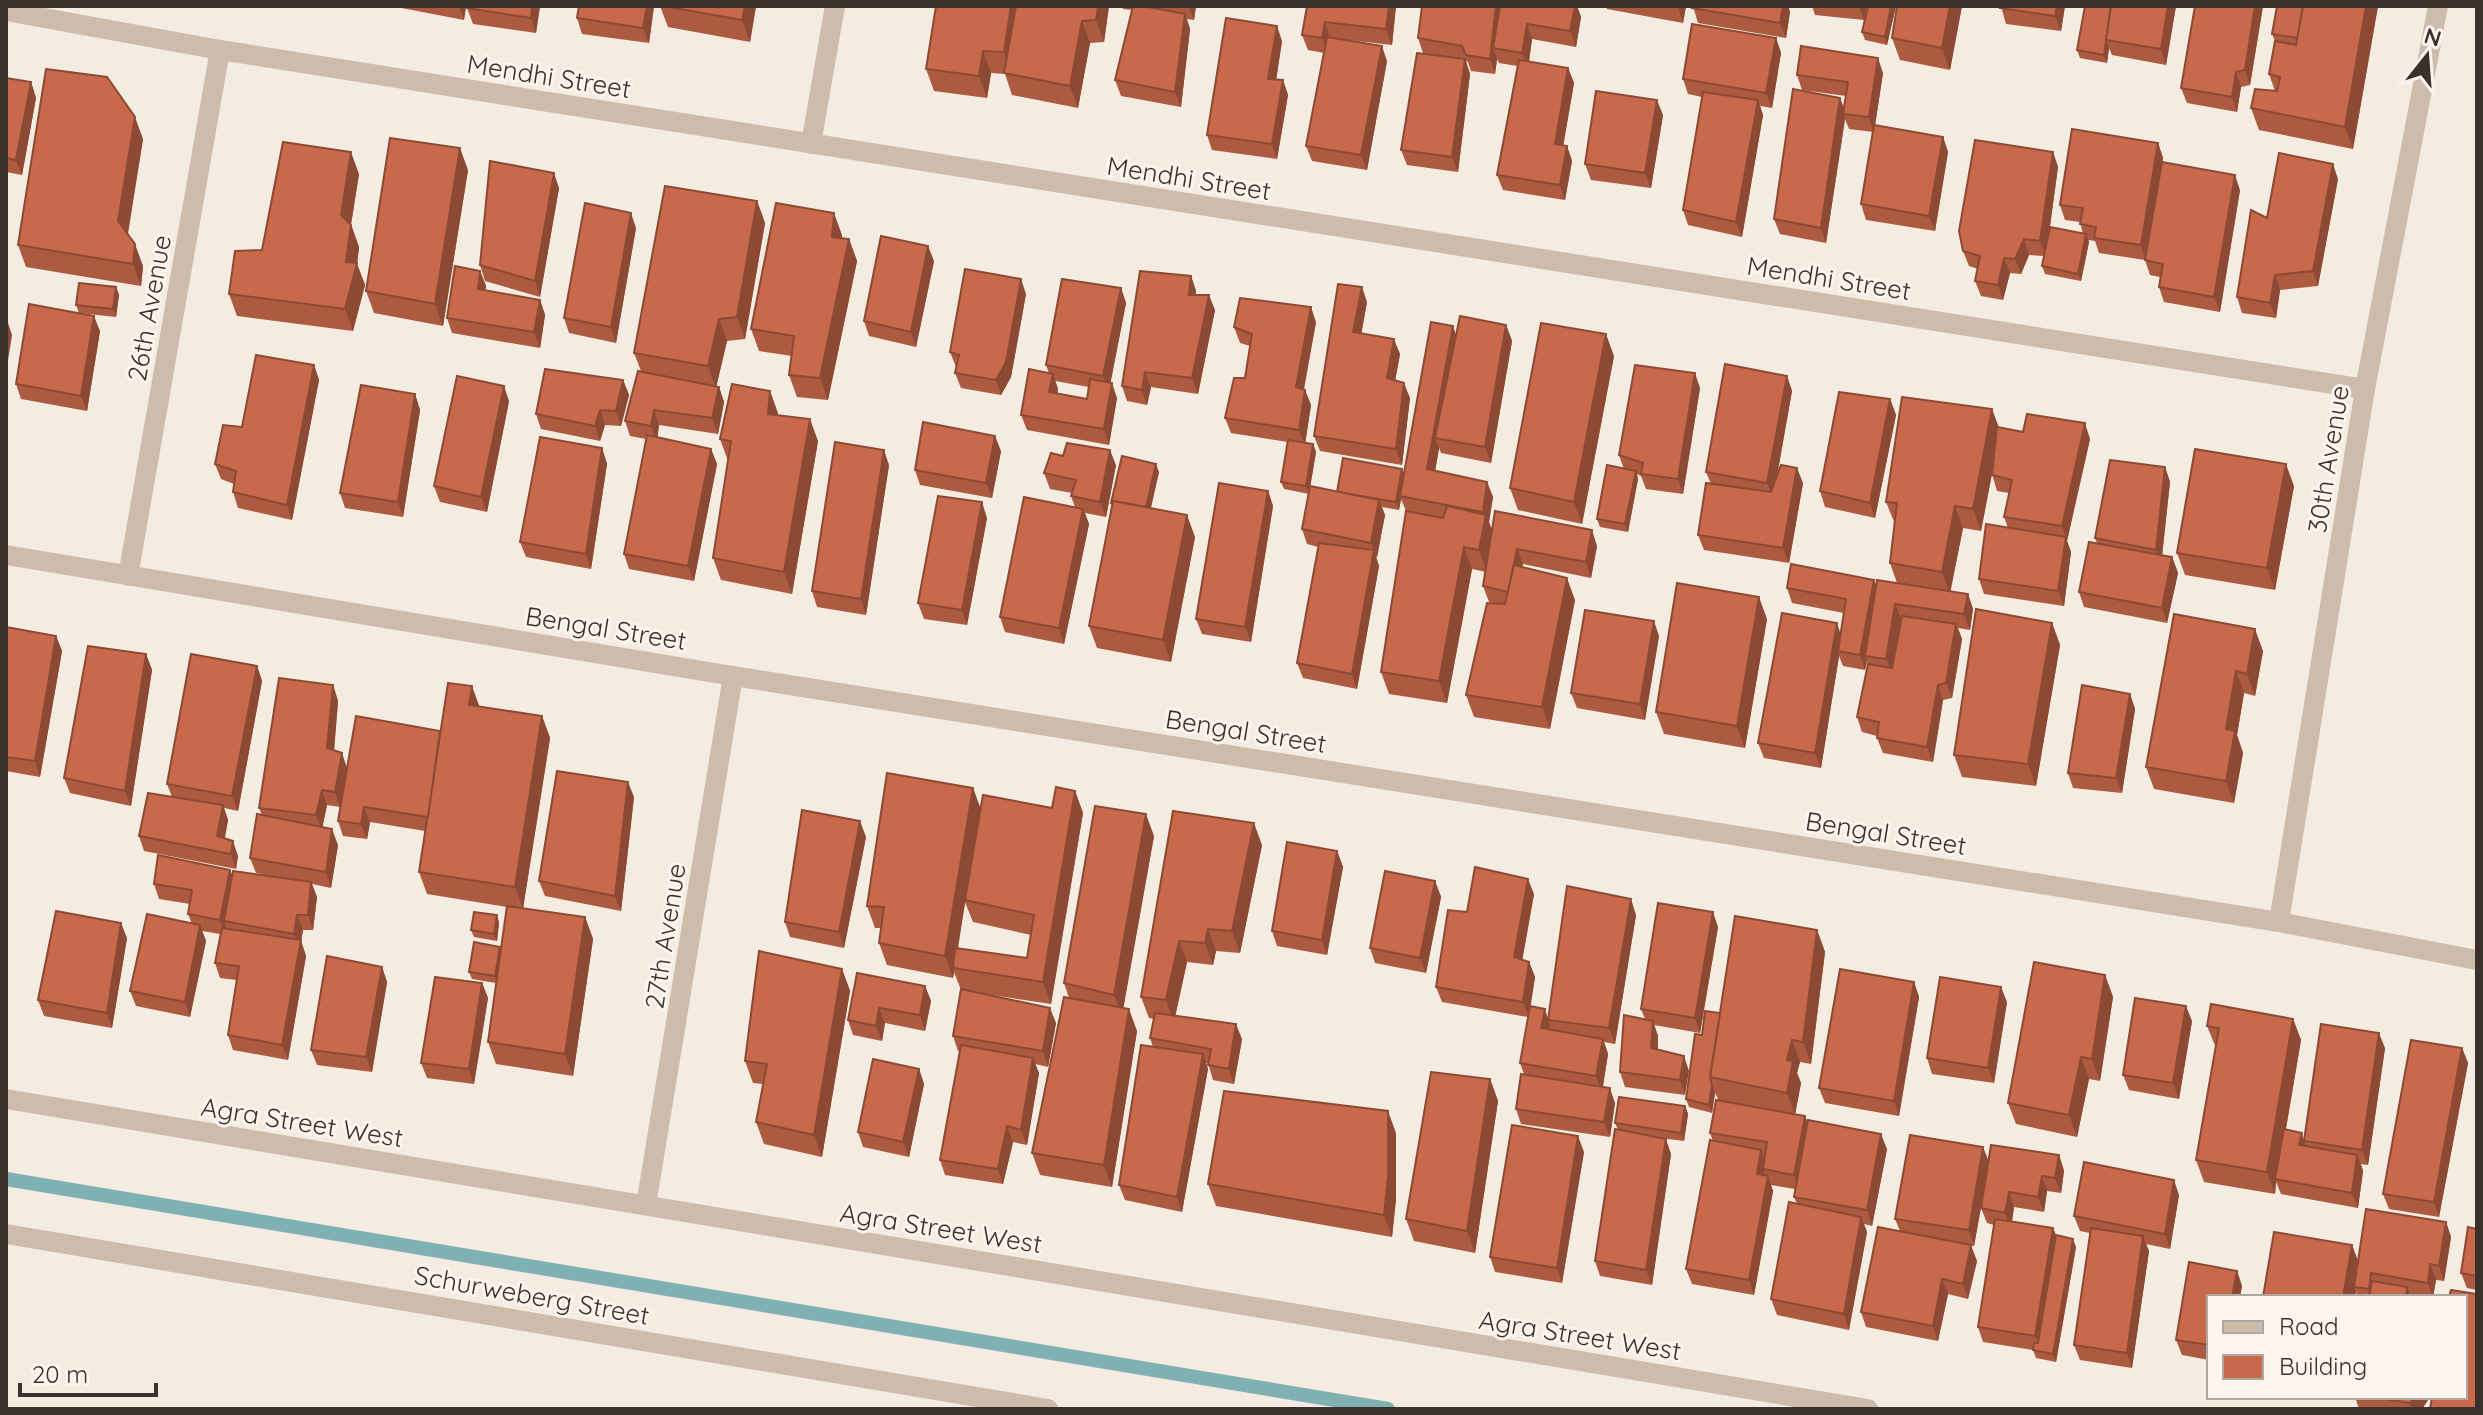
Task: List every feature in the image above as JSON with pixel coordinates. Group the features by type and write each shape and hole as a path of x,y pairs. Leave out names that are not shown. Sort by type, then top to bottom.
{"street":[{"path":"811,144 835,6"},
{"name":"30th Avenue","path":"2279,922 2365,389 2438,6"},
{"name":"Mendhi Street","path":"6,11 220,50 2365,389"},
{"name":"26th Avenue","path":"128,576 220,50"},
{"name":"Bengal Street","path":"6,555 733,676 2279,922 2477,960"},
{"name":"27th Avenue","path":"646,1205 733,676"},
{"name":"Agra Street West","path":"6,1099 1868,1409"},
{"name":"Schurweberg Street","path":"6,1234 1048,1409"}],"building":[{"path":"532,6 531,18 467,8"},
{"path":"579,6 647,6 643,28 577,18"},
{"path":"663,6 745,6 742,20"},
{"path":"936,6 1011,6 1004,52 983,51 979,76 926,69"},
{"path":"1016,6 1098,6 1096,20 1082,21 1070,86 1004,73"},
{"path":"1133,6 1185,14 1175,92 1115,80"},
{"path":"1307,6 1389,6 1386,29 1325,22 1322,38 1302,35"},
{"path":"1422,6 1496,6 1490,59 1466,55 1462,46 1418,38"},
{"path":"1500,6 1575,6 1570,31 1527,24 1522,53 1493,48"},
{"path":"1693,6 1783,6 1780,23"},
{"path":"1868,6 1891,6 1885,37 1862,32"},
{"path":"1897,6 1950,6 1942,48 1892,38"},
{"path":"2001,6 2057,6 2055,16"},
{"path":"2085,6 2111,6 2104,55 2077,50"},
{"path":"2111,6 2168,6 2161,49 2106,40"},
{"path":"2195,6 2255,6 2245,70 2236,72 2232,97 2181,88"},
{"path":"2277,6 2303,6 2298,38 2272,34"},
{"path":"2303,6 2366,6 2345,127 2251,108 2255,89 2277,91 2280,77 2269,74 2275,41 2296,45"},
{"path":"1226,18 1277,26 1268,79 1283,80 1272,144 1207,135"},
{"path":"1692,24 1776,38 1766,93 1683,79"},
{"path":"1327,37 1382,46 1361,155 1306,146"},
{"path":"1801,46 1878,58 1869,117 1843,114 1848,82 1797,75"},
{"path":"1417,53 1465,59 1452,157 1401,150"},
{"path":"1519,60 1568,68 1555,144 1567,146 1560,185 1497,175"},
{"path":"46,69 107,77 135,117 118,221 135,244 133,264 18,245"},
{"path":"6,78 31,82 16,160 6,158"},
{"path":"1793,89 1840,98 1821,228 1774,219"},
{"path":"1596,91 1657,100 1645,173 1585,164"},
{"path":"1703,92 1758,100 1736,222 1683,210"},
{"path":"1874,125 1943,137 1929,216 1861,204"},
{"path":"2072,129 2158,143 2141,245 2094,238 2096,227 2080,224 2083,208 2060,205"},
{"path":"390,138 460,148 435,304 366,291"},
{"path":"1975,140 2053,152 2040,241 2024,239 2015,259 2004,258 1998,285 1975,281 1980,256 1963,251 1959,231"},
{"path":"283,142 351,152 341,215 351,225 346,262 357,263 345,309 229,294 235,251 262,250"},
{"path":"2279,153 2333,164 2313,271 2275,275 2270,303 2237,297 2251,210 2267,218"},
{"path":"490,161 554,173 535,281 480,265"},
{"path":"2162,162 2235,175 2214,297 2159,287 2163,264 2145,260"},
{"path":"665,186 757,201 737,317 719,319 708,366 634,353"},
{"path":"585,203 631,213 611,327 564,318"},
{"path":"776,203 834,213 832,237 849,239 820,378 789,375 794,336 751,329"},
{"path":"2050,227 2086,234 2078,274 2042,266"},
{"path":"881,236 928,246 911,332 864,321"},
{"path":"455,266 480,271 478,289 540,300 534,332 447,318"},
{"path":"965,269 1021,279 1006,362 996,380 955,373 959,355 950,352"},
{"path":"1140,271 1191,276 1189,295 1209,295 1192,378 1145,372 1142,390 1122,386"},
{"path":"1062,279 1121,288 1103,376 1046,365"},
{"path":"79,283 116,287 113,309 76,305"},
{"path":"1338,284 1362,287 1353,332 1394,339 1387,378 1404,383 1396,449 1314,436"},
{"path":"1240,298 1311,307 1296,387 1305,390 1299,430 1225,418 1234,378 1245,378 1252,334 1234,327"},
{"path":"29,304 94,316 81,396 16,384"},
{"path":"1460,316 1506,325 1485,447 1435,438"},
{"path":"1431,322 1453,326 1427,469 1487,482 1483,512 1400,496"},
{"path":"1541,323 1606,334 1574,502 1510,488"},
{"path":"256,355 314,365 287,505 233,492 236,471 215,464 223,425 242,427"},
{"path":"1725,364 1787,376 1767,483 1706,472"},
{"path":"1635,365 1695,373 1678,479 1641,474 1643,463 1619,455"},
{"path":"545,369 623,380 616,411 600,410 595,426 536,414"},
{"path":"1029,369 1053,374 1049,392 1087,399 1090,379 1112,383 1104,429 1021,415"},
{"path":"638,371 719,387 712,418 654,410 651,426 625,421"},
{"path":"457,376 504,386 481,497 434,486"},
{"path":"732,384 770,391 768,414 810,419 784,572 713,558 731,441 720,439"},
{"path":"361,385 415,394 398,502 340,493"},
{"path":"1839,392 1890,399 1870,503 1820,491"},
{"path":"1902,397 1992,409 1973,509 1955,506 1942,572 1890,563 1897,503 1886,502"},
{"path":"2027,414 2085,423 2062,526 2004,517 2012,480 1992,475 1997,427 2023,432"},
{"path":"923,422 995,436 986,483 915,470"},
{"path":"647,435 711,449 688,566 624,554"},
{"path":"540,437 602,448 586,554 520,542"},
{"path":"1288,440 1313,444 1306,486 1281,482"},
{"path":"835,442 884,450 861,599 812,591"},
{"path":"1067,443 1110,450 1100,502 1071,496 1076,480 1044,473 1051,453 1063,456"},
{"path":"2195,449 2286,464 2267,568 2177,553"},
{"path":"1122,456 1156,464 1146,507 1111,503"},
{"path":"1343,458 1402,469 1396,502 1337,492"},
{"path":"2110,460 2165,467 2156,550 2095,538"},
{"path":"1607,465 1636,471 1625,524 1597,519"},
{"path":"1781,465 1797,468 1783,548 1698,535 1706,483 1771,492"},
{"path":"1219,483 1268,491 1245,627 1196,619"},
{"path":"1310,486 1379,500 1371,543 1302,529"},
{"path":"938,496 982,502 962,610 918,603"},
{"path":"1024,497 1083,509 1059,628 1000,617"},
{"path":"1113,501 1187,515 1163,640 1089,626"},
{"path":"1447,506 1486,515 1479,550 1464,547 1439,681 1381,672 1406,511 1443,518"},
{"path":"1495,511 1592,530 1586,562 1517,549 1508,592 1483,586"},
{"path":"1986,524 2066,537 2058,591 1979,579"},
{"path":"2089,542 2172,557 2162,608 2079,592"},
{"path":"1319,543 1374,550 1352,674 1297,663"},
{"path":"1791,564 1874,580 1860,655 1838,651 1846,599 1787,588"},
{"path":"1514,565 1567,578 1542,707 1466,695 1487,603 1505,604"},
{"path":"1877,580 1968,594 1964,614 1895,604 1886,659 1865,656"},
{"path":"1677,583 1759,597 1737,726 1656,712"},
{"path":"1976,609 2052,623 2028,764 1954,755"},
{"path":"1585,610 1654,621 1640,704 1571,693"},
{"path":"1782,613 1837,623 1815,753 1758,743"},
{"path":"2174,614 2255,629 2247,674 2236,671 2226,729 2235,731 2226,781 2146,767"},
{"path":"1902,616 1956,624 1946,683 1938,685 1927,747 1877,738 1879,722 1857,717 1868,664 1892,668"},
{"path":"6,627 56,636 35,761 6,757"},
{"path":"88,646 146,654 125,791 64,778"},
{"path":"191,654 257,666 232,796 167,784"},
{"path":"279,678 333,685 327,748 342,753 335,792 322,790 316,815 259,808"},
{"path":"448,683 472,686 469,705 542,716 515,887 419,872"},
{"path":"2082,685 2130,694 2116,778 2068,773"},
{"path":"356,716 440,731 428,817 364,807 361,824 338,821"},
{"path":"557,771 628,782 615,896 539,881"},
{"path":"887,773 973,788 945,956 879,943 884,907 867,906"},
{"path":"1056,787 1075,791 1043,982 953,968 955,948 1027,958 1034,915 965,900 983,795 1052,808"},
{"path":"148,793 223,805 217,836 233,841 231,854 139,836"},
{"path":"1095,806 1146,814 1114,995 1064,983"},
{"path":"802,810 860,821 839,932 785,922"},
{"path":"1173,811 1254,823 1232,931 1208,929 1205,943 1179,941 1166,1000 1141,997"},
{"path":"257,814 332,829 326,872 250,858"},
{"path":"1287,842 1337,851 1322,940 1272,931"},
{"path":"158,855 230,870 220,920 188,914 192,890 154,884"},
{"path":"1475,867 1528,879 1514,957 1529,962 1523,1002 1436,987 1448,910 1467,912"},
{"path":"233,871 311,882 308,915 297,915 294,934 224,921"},
{"path":"1385,871 1435,881 1420,958 1370,948"},
{"path":"1567,886 1631,899 1609,1028 1548,1020"},
{"path":"1658,903 1713,912 1695,1018 1641,1009"},
{"path":"507,906 585,917 565,1054 488,1042"},
{"path":"56,911 121,923 107,1013 38,1000"},
{"path":"474,912 497,915 494,934 471,930"},
{"path":"147,914 200,925 185,1002 130,991"},
{"path":"1735,916 1817,930 1803,1042 1792,1040 1787,1060 1793,1061 1787,1093 1710,1077"},
{"path":"222,928 301,940 282,1045 228,1035 239,966 215,963"},
{"path":"474,942 500,947 495,976 469,972"},
{"path":"759,951 842,969 814,1135 756,1122 767,1064 745,1061"},
{"path":"327,956 382,967 366,1057 311,1050"},
{"path":"2034,962 2105,975 2092,1059 2081,1057 2069,1115 2008,1103"},
{"path":"1840,969 1914,982 1894,1101 1819,1088"},
{"path":"857,973 925,986 920,1015 879,1008 876,1026 848,1020"},
{"path":"435,977 482,983 469,1069 421,1063"},
{"path":"1940,977 2001,987 1988,1068 1927,1058"},
{"path":"961,989 1050,1008 1043,1051 953,1036"},
{"path":"1064,997 1129,1009 1104,1165 1032,1153"},
{"path":"2135,998 2186,1006 2173,1083 2123,1075"},
{"path":"2211,1004 2293,1019 2267,1172 2196,1160 2219,1028 2207,1026"},
{"path":"1530,1006 1545,1009 1541,1028 1603,1039 1596,1076 1520,1063"},
{"path":"1705,1011 1720,1013 1709,1105 1686,1099 1695,1034 1702,1035"},
{"path":"1155,1013 1236,1024 1229,1069 1208,1065 1211,1049 1150,1038"},
{"path":"1624,1015 1653,1021 1651,1048 1684,1056 1680,1080 1620,1072"},
{"path":"2321,1024 2379,1033 2362,1150 2304,1141"},
{"path":"2411,1040 2462,1048 2434,1202 2383,1194"},
{"path":"961,1045 1033,1058 1021,1130 1007,1126 998,1169 940,1160"},
{"path":"1141,1045 1203,1054 1177,1197 1119,1185"},
{"path":"873,1059 919,1069 903,1142 858,1132"},
{"path":"1431,1072 1490,1079 1467,1231 1406,1219"},
{"path":"1521,1074 1610,1088 1604,1122 1516,1109"},
{"path":"1224,1091 1388,1111 1388,1177 1384,1215 1208,1184"},
{"path":"1619,1097 1685,1106 1681,1133 1615,1123"},
{"path":"1716,1100 1805,1116 1794,1175 1763,1169 1767,1142 1710,1133"},
{"path":"1808,1120 1881,1134 1867,1210 1794,1197"},
{"path":"1512,1125 1578,1136 1557,1268 1490,1257"},
{"path":"1615,1129 1666,1139 1646,1270 1595,1261"},
{"path":"2284,1129 2302,1133 2299,1145 2357,1155 2352,1193 2275,1179"},
{"path":"1910,1135 1983,1147 1969,1230 1895,1219"},
{"path":"1710,1140 1761,1150 1757,1174 1768,1176 1749,1280 1686,1269"},
{"path":"1991,1145 2059,1155 2055,1178 2042,1176 2038,1197 2009,1192 2005,1213 1981,1208"},
{"path":"2084,1162 2174,1180 2165,1234 2074,1216"},
{"path":"1789,1202 1861,1217 1844,1314 1771,1299"},
{"path":"2366,1209 2446,1222 2439,1266 2430,1264 2428,1283 2371,1273 2369,1289 2354,1287"},
{"path":"1995,1219 2053,1228 2035,1336 1978,1327"},
{"path":"1878,1227 1971,1245 1963,1284 1942,1279 1933,1326 1861,1312"},
{"path":"2468,1227 2477,1229 2477,1276 2461,1273"},
{"path":"2091,1228 2143,1236 2127,1353 2074,1345"},
{"path":"2274,1232 2352,1245 2343,1295 2263,1295"},
{"path":"2056,1235 2073,1239 2053,1354 2033,1350 2034,1343 2038,1343"},
{"path":"2189,1262 2237,1271 2232,1295 2207,1295 2207,1345 2176,1340"},
{"path":"2372,1281 2407,1287 2406,1295 2369,1295"},
{"path":"2451,1290 2477,1294 2477,1409 2430,1409 2432,1399 2467,1399 2467,1295 2450,1295"},
{"path":"2385,1399 2413,1399 2410,1403"}],"waterway":[{"path":"6,1179 1388,1409"}]}
